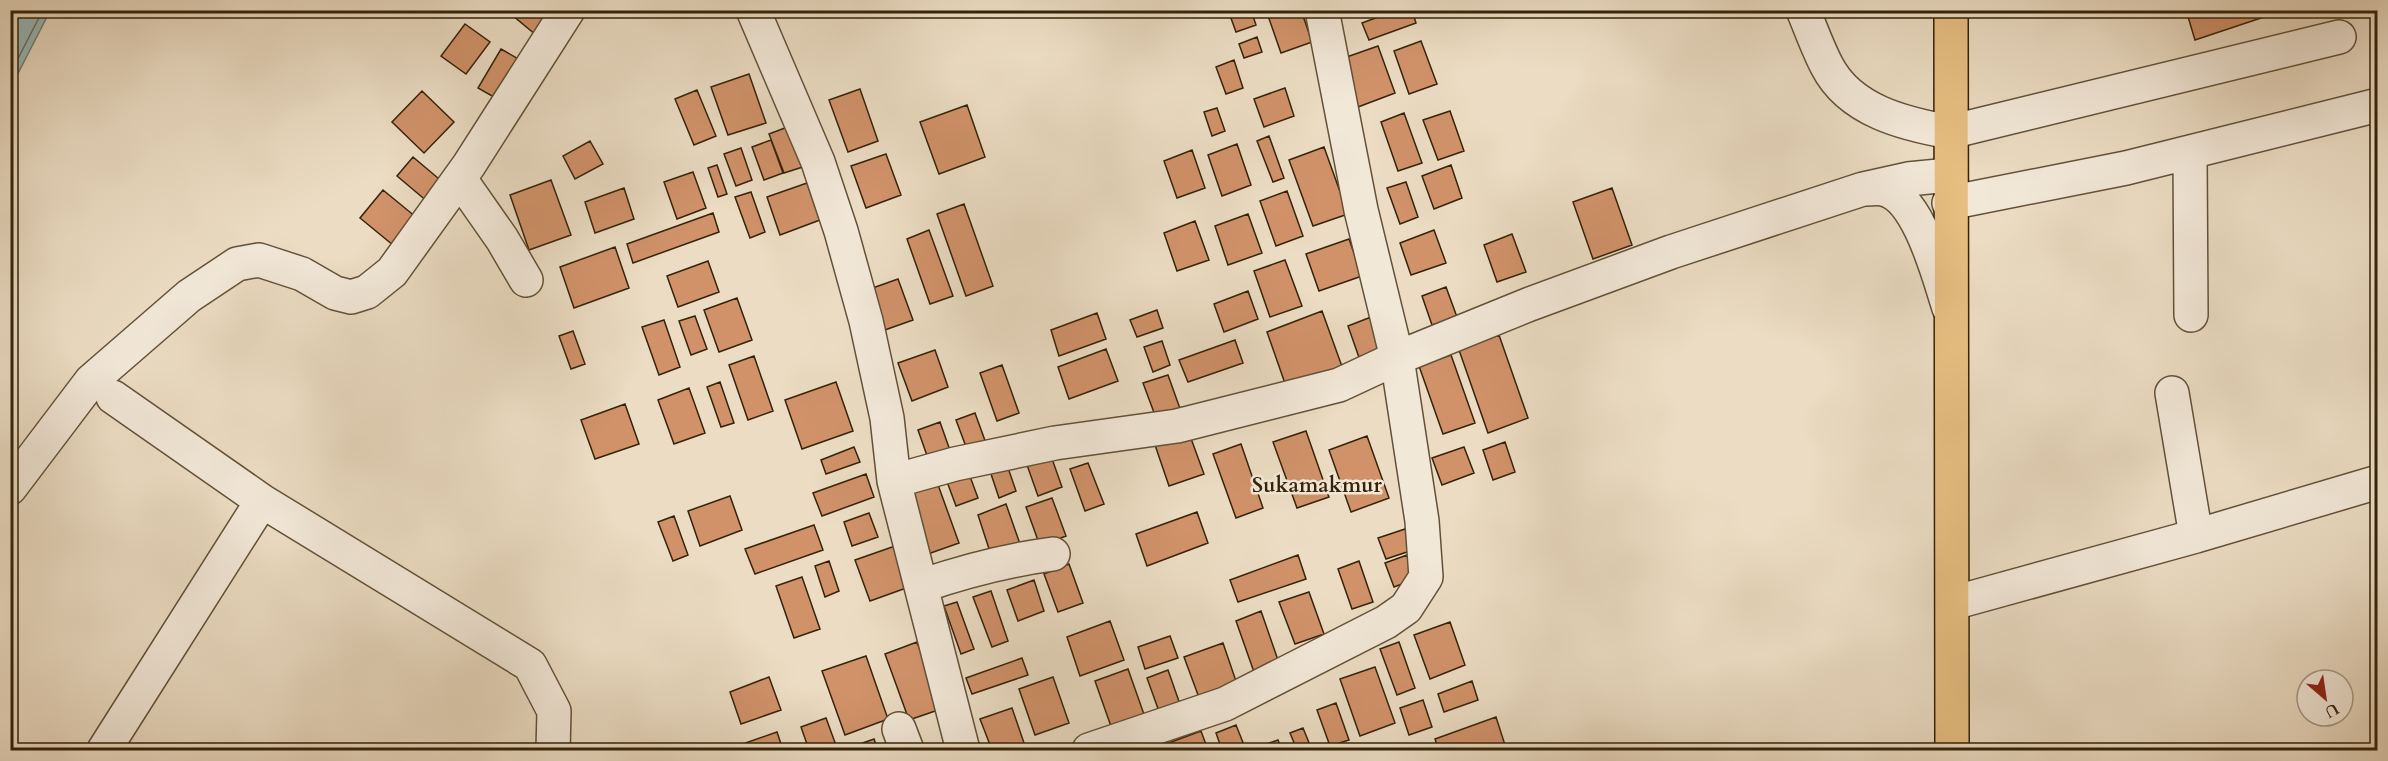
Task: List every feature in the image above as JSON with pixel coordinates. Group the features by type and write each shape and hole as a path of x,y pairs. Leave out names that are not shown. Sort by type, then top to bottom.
{"main road":[{"path":"1951,10 1949,189 1952,750"}],"street":[{"path":"10,488 91,381 189,296 237,264 259,260 302,274 335,293 351,297 367,292 392,272 460,179 568,10"},
{"path":"753,10 818,162 841,231 866,321 885,407 894,481 963,750"},
{"path":"1089,750 1226,704 1386,622 1406,608 1426,578 1422,521 1397,358 1361,210 1322,10"},
{"path":"1803,10 1827,68 1848,93 1871,108 1910,125 1950,132 2339,37"},
{"path":"894,481 955,464 1055,443 1177,426 1339,385 1397,358 1671,252 1863,189 1908,179 1949,189 2190,153 2378,105"},
{"path":"2190,153 2191,315"},
{"path":"460,179 502,239 526,280"},
{"path":"1863,189 1883,189 1904,204 1921,229 1950,313"},
{"path":"2172,393 2196,536"},
{"path":"113,397 262,501 530,665 554,711 553,750"},
{"path":"1953,603 2196,536 2378,482"},
{"path":"104,750 262,501"},
{"path":"921,586 994,564 1053,554"}],"water":[{"path":"10,11 50,11 11,87"}],"building":[{"path":"506,10 557,10 536,35"},
{"path":"1228,10 1251,10 1256,25 1236,32"},
{"path":"1266,10 1301,10 1312,42 1281,53"},
{"path":"1397,10 1412,10 1416,23 1369,40 1362,23"},
{"path":"2186,10 2285,10 2195,40"},
{"path":"465,24 490,42 466,74 441,56"},
{"path":"1257,37 1262,52 1244,58 1239,44"},
{"path":"1421,41 1437,84 1409,94 1394,51"},
{"path":"1378,46 1395,93 1358,107 1341,59"},
{"path":"501,49 529,65 506,104 478,88"},
{"path":"1234,60 1243,88 1226,94 1216,67"},
{"path":"749,74 766,123 728,135 711,87"},
{"path":"1285,88 1294,116 1264,127 1254,99"},
{"path":"860,89 878,141 848,152 829,100"},
{"path":"697,90 716,136 694,145 675,99"},
{"path":"422,91 454,122 424,153 392,122"},
{"path":"967,105 985,157 939,174 920,122"},
{"path":"1217,108 1225,131 1212,136 1204,112"},
{"path":"1450,111 1464,151 1438,160 1423,120"},
{"path":"1404,113 1422,163 1398,171 1381,122"},
{"path":"798,123 812,164 784,173 769,134"},
{"path":"1269,136 1284,178 1273,182 1257,141"},
{"path":"771,140 783,173 764,180 752,147"},
{"path":"590,141 603,164 575,179 563,156"},
{"path":"1237,144 1251,185 1222,196 1208,155"},
{"path":"1324,147 1348,214 1313,226 1289,160"},
{"path":"741,148 752,180 736,186 724,154"},
{"path":"1192,150 1205,188 1177,198 1164,161"},
{"path":"886,154 901,195 866,208 851,166"},
{"path":"413,157 451,189 435,208 397,176"},
{"path":"717,165 727,194 718,197 708,168"},
{"path":"1451,165 1462,198 1434,209 1422,176"},
{"path":"693,172 706,208 677,219 664,182"},
{"path":"551,180 571,235 529,250 510,195"},
{"path":"1406,182 1418,217 1400,224 1387,188"},
{"path":"807,183 820,220 780,235 767,197"},
{"path":"624,188 634,219 595,233 585,202"},
{"path":"1612,188 1632,245 1593,259 1573,202"},
{"path":"383,190 422,222 399,250 360,218"},
{"path":"1287,191 1303,236 1276,246 1260,201"},
{"path":"751,192 765,232 750,238 735,197"},
{"path":"964,204 993,286 966,296 937,214"},
{"path":"713,213 719,232 633,263 627,244"},
{"path":"1248,214 1262,253 1228,265 1215,226"},
{"path":"1195,221 1209,260 1177,271 1164,233"},
{"path":"929,230 953,296 930,304 907,239"},
{"path":"1434,230 1446,263 1411,275 1400,243"},
{"path":"1512,234 1526,272 1497,282 1484,245"},
{"path":"1349,239 1362,276 1319,291 1306,254"},
{"path":"615,247 629,288 574,308 560,267"},
{"path":"1285,260 1302,306 1270,317 1254,271"},
{"path":"708,261 719,292 678,307 667,276"},
{"path":"898,279 913,320 882,331 867,290"},
{"path":"1446,287 1457,317 1432,325 1422,296"},
{"path":"1248,291 1258,319 1224,332 1214,304"},
{"path":"737,298 752,340 719,352 704,310"},
{"path":"1157,310 1163,328 1137,337 1130,320"},
{"path":"1322,311 1344,372 1288,392 1267,332"},
{"path":"1097,313 1106,339 1059,356 1051,330"},
{"path":"695,316 707,349 691,355 679,321"},
{"path":"1371,317 1385,357 1362,366 1348,326"},
{"path":"664,320 680,367 659,375 642,327"},
{"path":"573,331 585,364 571,369 559,336"},
{"path":"1499,335 1528,418 1488,433 1459,350"},
{"path":"1235,340 1243,363 1188,382 1179,360"},
{"path":"1162,341 1170,365 1153,372 1144,347"},
{"path":"1106,349 1118,381 1069,399 1058,367"},
{"path":"935,350 948,387 912,401 898,363"},
{"path":"1451,355 1475,423 1443,434 1419,366"},
{"path":"754,356 773,411 748,420 729,365"},
{"path":"1002,365 1019,413 997,421 980,373"},
{"path":"1168,375 1183,417 1159,426 1143,383"},
{"path":"720,382 734,423 721,427 707,387"},
{"path":"836,382 853,431 802,449 785,400"},
{"path":"689,388 705,433 674,444 658,400"},
{"path":"625,404 639,444 595,459 581,420"},
{"path":"975,413 987,446 968,452 956,420"},
{"path":"940,422 953,459 931,467 918,430"},
{"path":"1306,431 1329,497 1297,508 1273,442"},
{"path":"1189,433 1204,474 1169,486 1155,445"},
{"path":"1367,436 1389,498 1351,512 1329,450"},
{"path":"1505,442 1515,472 1493,480 1483,450"},
{"path":"1241,444 1263,508 1236,518 1213,454"},
{"path":"854,447 860,462 826,474 821,460"},
{"path":"1464,447 1474,473 1442,485 1432,458"},
{"path":"1051,456 1062,487 1038,496 1027,465"},
{"path":"1006,462 1016,491 999,498 989,468"},
{"path":"1088,463 1104,504 1085,511 1070,469"},
{"path":"968,471 978,498 956,506 946,479"},
{"path":"866,474 874,497 822,516 813,493"},
{"path":"937,482 959,543 925,555 903,494"},
{"path":"730,496 742,530 700,546 688,511"},
{"path":"1052,498 1066,536 1040,546 1026,507"},
{"path":"1006,504 1020,544 991,555 978,515"},
{"path":"1197,512 1208,543 1147,566 1136,534"},
{"path":"869,513 878,537 852,546 844,522"},
{"path":"674,516 688,555 673,561 658,522"},
{"path":"814,525 823,550 755,574 745,549"},
{"path":"1405,529 1413,550 1386,559 1378,538"},
{"path":"895,546 909,587 870,601 855,560"},
{"path":"1298,555 1306,579 1238,602 1230,580"},
{"path":"1407,555 1415,579 1394,587 1385,563"},
{"path":"829,561 839,591 825,597 815,566"},
{"path":"1359,561 1373,602 1352,609 1338,569"},
{"path":"1069,564 1083,603 1058,612 1044,574"},
{"path":"802,577 820,629 794,638 776,586"},
{"path":"1034,580 1044,611 1018,621 1007,590"},
{"path":"991,591 1008,641 992,647 973,597"},
{"path":"1309,592 1324,634 1295,644 1279,602"},
{"path":"957,602 974,649 961,654 944,606"},
{"path":"1261,611 1279,663 1254,672 1236,621"},
{"path":"1110,621 1124,660 1080,676 1067,637"},
{"path":"1450,622 1465,665 1430,679 1414,635"},
{"path":"1170,636 1178,658 1145,669 1138,647"},
{"path":"917,642 941,709 909,720 885,654"},
{"path":"1399,642 1415,688 1397,695 1380,649"},
{"path":"1223,643 1239,690 1201,703 1184,657"},
{"path":"866,656 888,719 845,735 822,671"},
{"path":"1022,658 1028,675 972,694 966,678"},
{"path":"1375,667 1395,723 1360,736 1340,679"},
{"path":"1128,669 1146,720 1113,732 1095,681"},
{"path":"1168,670 1182,710 1161,717 1147,678"},
{"path":"769,677 781,710 741,724 730,692"},
{"path":"1053,677 1069,723 1035,735 1019,689"},
{"path":"1472,681 1478,700 1444,712 1438,694"},
{"path":"1423,700 1432,727 1409,735 1400,708"},
{"path":"1336,703 1349,740 1330,746 1317,710"},
{"path":"1012,708 1024,743 1003,750 992,750 980,719"},
{"path":"1496,717 1505,745 1490,750 1439,750 1435,739"},
{"path":"826,718 837,748 809,750 801,727"},
{"path":"1236,725 1246,750 1222,750 1216,733"},
{"path":"1303,728 1312,750 1297,750 1290,733"},
{"path":"1201,731 1208,750 1168,750 1166,744"},
{"path":"777,732 783,750 739,750 737,746"},
{"path":"874,739 878,750 843,750"},
{"path":"1278,740 1282,750 1260,750 1258,747"}],"district":[{"name":"Sukamakmur","path":"1317,485"}]}
